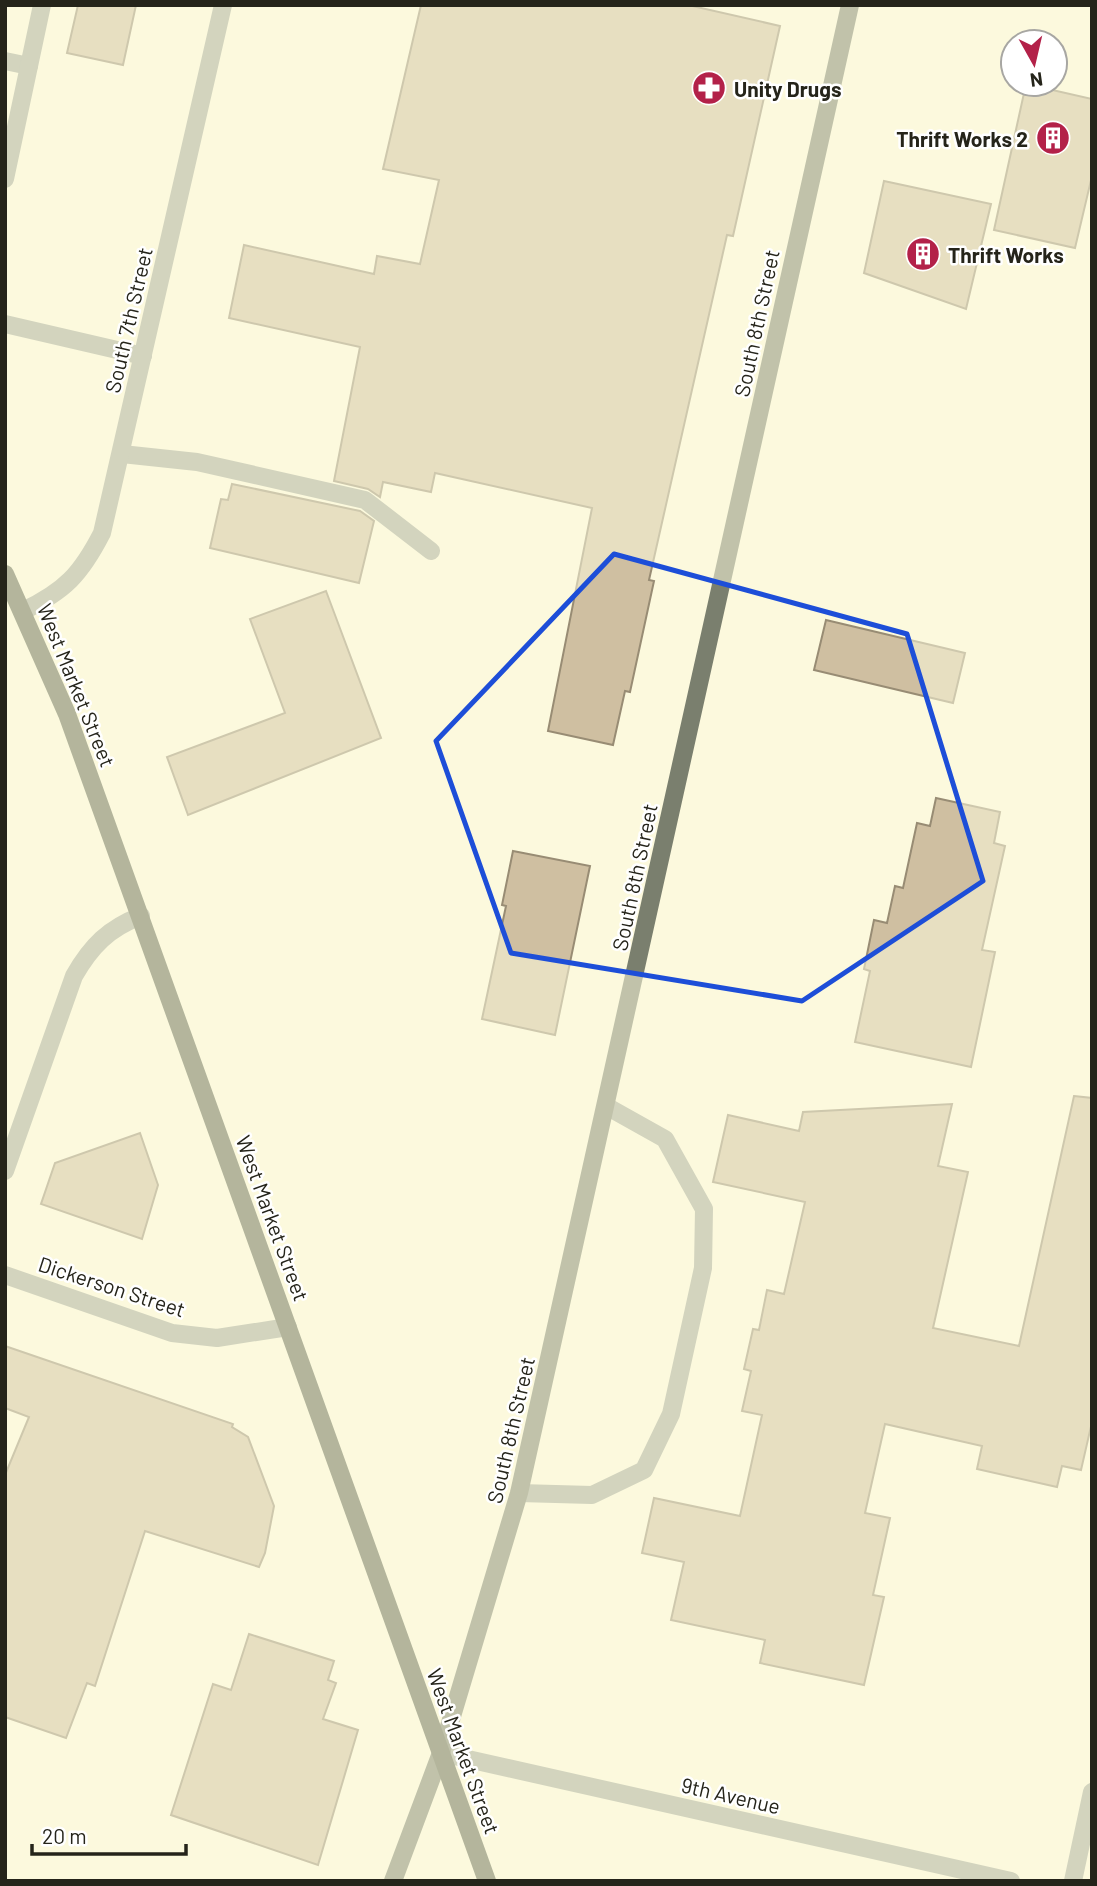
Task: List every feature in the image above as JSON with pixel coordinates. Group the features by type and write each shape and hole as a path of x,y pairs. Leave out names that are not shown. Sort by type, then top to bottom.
{"main road":[{"name":"West Market Street","path":"5,574 58,690 487,1881"}],"street":[{"path":"5,179 41,5"},
{"name":"South 7th Street","path":"23,611 43,601 78,575 102,533 223,5"},
{"name":"South 8th Street","path":"393,1881 441,1753 519,1493 850,5"},
{"path":"5,61 29,66"},
{"path":"5,324 143,356"},
{"path":"122,454 197,462 365,500 431,551"},
{"path":"5,1171 74,976 86,954 103,935 141,916"},
{"path":"519,1493 592,1495 644,1470 671,1414 703,1268 704,1209 665,1139 606,1107"},
{"name":"Dickerson Street","path":"5,1275 172,1332 217,1338 288,1327"},
{"name":"9th Avenue","path":"441,1753 1011,1881"},
{"path":"1073,1881 1092,1791"}],"highlighted area":[{"path":"614,554 907,634 983,881 802,1001 511,953 436,741"}],"building":[{"path":"78,5 136,5 123,65 67,53"},
{"path":"421,5 688,5 780,26 733,236 727,235 649,580 654,581 630,692 625,691 613,745 548,731 592,508 435,473 431,492 383,482 380,497 368,489 334,481 360,347 229,318 244,245 374,274 377,256 420,264 439,180 383,169"},
{"name":"Thrift Works 2","path":"1069,94 1092,99 1092,176 1075,248 994,230 1023,98 1069,98"},
{"name":"Thrift Works","path":"884,181 991,204 966,309 864,273"},
{"path":"232,484 360,511 374,521 359,583 210,548 221,499 228,500"},
{"path":"326,591 381,738 188,815 167,757 285,713 250,619"},
{"path":"826,620 965,653 953,703 814,670"},
{"path":"936,798 1000,812 994,843 1005,846 982,950 995,952 971,1067 855,1042 870,971 864,969 874,920 887,923 895,886 903,888 917,823 930,826"},
{"path":"513,851 590,866 555,1035 482,1019 506,906 502,905"},
{"path":"1074,1096 1092,1098 1092,1422 1081,1470 1062,1466 1057,1487 977,1469 982,1446 885,1424 865,1513 890,1518 873,1595 884,1597 864,1685 760,1663 765,1640 671,1620 684,1562 642,1553 654,1498 740,1516 762,1415 742,1411 751,1371 744,1369 753,1329 759,1330 767,1290 784,1294 805,1202 713,1182 728,1115 799,1131 803,1112 952,1104 938,1166 968,1172 933,1328 1019,1346"},
{"path":"140,1133 158,1185 142,1239 41,1204 55,1163"},
{"path":"5,1346 233,1424 232,1427 248,1437 274,1506 265,1553 259,1567 145,1531 95,1686 87,1683 66,1738 5,1717 5,1475 29,1417 5,1408"},
{"path":"249,1634 334,1661 328,1680 336,1683 323,1719 358,1730 318,1865 171,1815 213,1684 231,1690"}],"place":[{"name":"Unity Drugs","path":"709,88"},
{"name":"Thrift Works 2","path":"1053,138"},
{"name":"Thrift Works","path":"923,254"}]}
